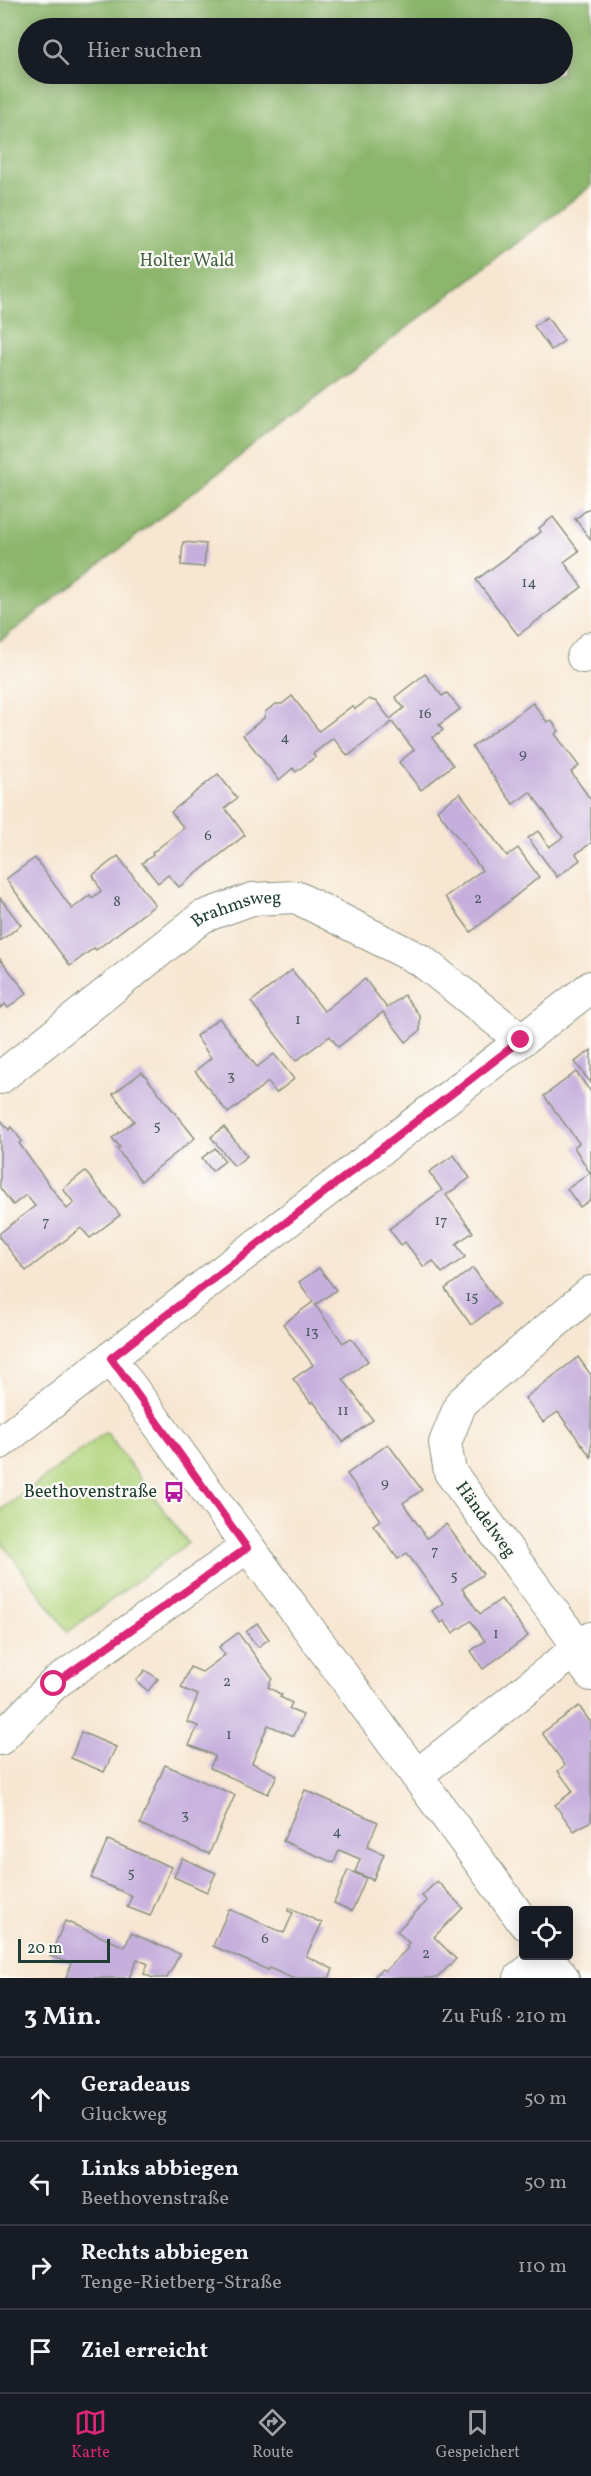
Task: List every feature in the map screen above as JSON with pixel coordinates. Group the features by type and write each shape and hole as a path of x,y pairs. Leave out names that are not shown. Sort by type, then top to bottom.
{"street":[{"name":"Brahmsweg","path":"0,1078 202,917 252,898 296,897 422,961 521,1040"},
{"path":"0,1443 591,987"},
{"name":"Händelweg","path":"417,1775 584,1653 450,1472 445,1443 461,1403 591,1292"},
{"path":"111,1358 247,1548 417,1775 519,1916"},
{"path":"0,1739 54,1684 247,1548"},
{"path":"519,1978 542,1960"},
{"path":"550,1960 563,1978"}],"green space":[{"name":"Holter Wald","path":"0,0 591,0 591,186 0,641"},
{"path":"106,1432 188,1543 68,1632 0,1540 0,1511"}],"building":[{"path":"547,317 564,341 551,350 534,326"},
{"path":"591,507 591,540 575,519"},
{"path":"553,517 579,551 564,562 582,587 518,635 476,580 541,532 539,528"},
{"path":"183,542 206,544 204,567 181,565"},
{"path":"425,674 442,696 447,693 460,709 439,725 443,730 432,738 453,765 421,790 399,762 414,750 392,722 348,756 333,738 313,754 315,757 296,772 293,768 279,780 243,735 264,718 265,712 292,696 319,731 352,706 355,709 369,699 377,702 390,719 404,708 395,697"},
{"path":"533,703 547,722 551,720 559,731 555,734 579,766 571,772 591,800 591,843 576,854 580,860 557,877 528,838 538,831 549,847 563,837 530,792 513,804 472,747"},
{"path":"218,774 237,798 225,808 245,835 179,887 168,875 158,883 142,863 184,828 171,812"},
{"path":"460,793 507,856 518,848 539,877 471,932 445,897 482,870 437,810"},
{"path":"118,856 155,905 96,950 94,948 70,966 6,879 35,858 72,909 90,895 92,898 101,891 93,875"},
{"path":"0,898 21,925 0,941"},
{"path":"0,959 27,993 8,1008 5,1004 0,1008"},
{"path":"292,970 324,1011 365,979 387,1008 404,995 420,1016 420,1031 406,1042 383,1012 338,1047 330,1036 296,1061 251,1002"},
{"path":"219,1018 257,1067 274,1054 294,1079 276,1093 268,1082 228,1113 195,1071 211,1058 196,1036"},
{"path":"591,1050 591,1083 575,1062"},
{"path":"142,1072 195,1138 141,1181 117,1149 120,1147 112,1138 134,1121 113,1094"},
{"path":"576,1072 591,1092 591,1199 580,1207 567,1189 590,1173 574,1147 579,1143 544,1096"},
{"path":"0,1119 9,1130 11,1127 22,1141 19,1143 67,1209 74,1203 63,1189 85,1171 120,1215 90,1238 81,1228 26,1271 0,1238 0,1233 35,1206 26,1195 13,1205 0,1188"},
{"path":"224,1127 247,1156 234,1166 211,1137"},
{"path":"215,1148 225,1161 212,1171 202,1158"},
{"path":"454,1155 470,1178 446,1195 473,1232 456,1244 465,1257 442,1273 433,1261 424,1267 405,1242 401,1245 389,1229 442,1190 429,1172"},
{"path":"319,1268 336,1290 315,1305 343,1343 351,1338 368,1361 343,1379 373,1420 343,1442 313,1401 311,1403 293,1379 313,1365 283,1324 313,1302 299,1282"},
{"path":"473,1268 499,1304 471,1325 445,1289"},
{"path":"578,1357 591,1375 591,1457 558,1412 543,1422 525,1398"},
{"path":"388,1444 422,1490 403,1503 427,1538 446,1524 483,1574 462,1589 480,1614 501,1599 528,1636 483,1669 471,1651 485,1641 471,1621 453,1633 444,1621 441,1623 432,1611 443,1603 407,1553 398,1559 373,1525 380,1520 347,1474"},
{"path":"257,1623 269,1639 258,1647 246,1632"},
{"path":"238,1633 272,1678 268,1687 292,1703 289,1709 303,1715 294,1736 268,1725 252,1763 277,1775 268,1794 210,1768 215,1756 189,1745 198,1726 187,1722 198,1695 181,1688 190,1667 202,1672 225,1655 219,1647"},
{"path":"145,1670 158,1679 148,1691 136,1681"},
{"path":"579,1706 591,1723 591,1821 574,1831 555,1805 573,1791 558,1771 565,1765 542,1733"},
{"path":"81,1732 116,1747 104,1772 71,1758"},
{"path":"165,1765 235,1795 209,1854 140,1824"},
{"path":"305,1790 378,1822 367,1847 384,1854 373,1880 355,1872 360,1859 339,1850 334,1863 283,1841"},
{"path":"108,1840 171,1867 150,1916 127,1907 132,1896 91,1878"},
{"path":"182,1858 216,1873 207,1892 174,1877"},
{"path":"348,1870 366,1878 352,1911 334,1903"},
{"path":"437,1881 463,1908 434,1937 456,1959 437,1978 373,1978 382,1969 385,1971 408,1948 406,1946 409,1943 397,1931 427,1901 422,1896"},
{"path":"289,1908 322,1923 306,1956 333,1969 329,1978 292,1978 213,1946 229,1909 284,1933 293,1913 288,1911"},
{"path":"65,1921 125,1947 131,1933 180,1954 167,1978 153,1978 144,1974 148,1964 137,1959 129,1978 66,1978 71,1963 50,1956"}],"place":[{"name":"Beethovenstraße","path":"174,1492"}],"route":[{"path":"54,1684 247,1548 111,1358 521,1040"}]}
